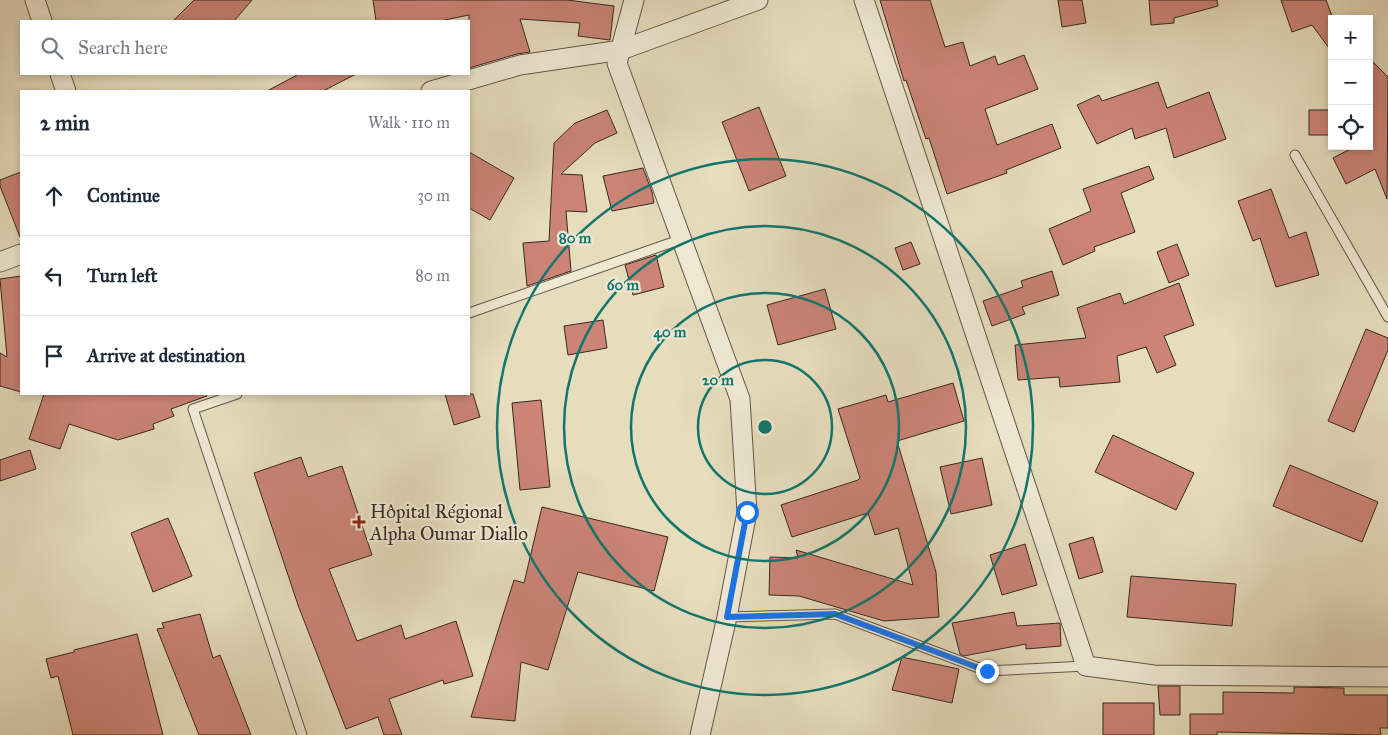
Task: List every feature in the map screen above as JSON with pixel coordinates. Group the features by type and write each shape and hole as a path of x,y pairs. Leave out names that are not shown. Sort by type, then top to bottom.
{"street":[{"path":"35,0 42,20"},
{"path":"634,0 617,63 740,399 747,512 727,617 700,735"},
{"path":"433,90 520,65 621,50 758,0"},
{"path":"864,0 1086,666 1154,676 1388,678"},
{"path":"60,75 66,90"},
{"path":"0,262 20,254"}],"lane":[{"path":"1294,155 1388,317"},
{"path":"470,313 682,239"},
{"path":"234,395 193,409 302,735"},
{"path":"727,617 835,614 987,671 1086,666"}],"building":[{"path":"194,0 252,0 235,20 174,20"},
{"path":"373,0 567,0 614,6 610,40 578,36 580,23 520,19 530,52 470,68 469,15 445,20 376,20"},
{"path":"880,0 930,0 945,47 963,42 970,66 995,56 998,65 1024,55 1038,89 985,109 997,145 1052,124 1061,148 1006,170 1007,173 947,194 929,138 926,139 906,80 904,81"},
{"path":"1058,0 1082,0 1086,23 1062,27"},
{"path":"1149,0 1217,0 1218,6 1174,18 1174,23 1151,25"},
{"path":"1281,0 1326,0 1332,15 1328,15 1328,47 1312,25 1292,32"},
{"path":"1373,62 1388,77 1387,199 1375,169 1346,184 1333,158 1348,150 1373,150"},
{"path":"297,75 354,75 325,90 269,90"},
{"path":"1158,82 1167,108 1209,92 1226,139 1174,158 1166,128 1135,139 1132,128 1097,144 1077,105 1099,95 1102,101"},
{"path":"759,107 786,176 749,191 722,122"},
{"path":"607,110 617,133 595,143 561,174 582,175 587,212 566,211 571,271 527,286 523,243 549,241 554,143 575,123"},
{"path":"1309,110 1328,110 1328,135 1309,135"},
{"path":"470,153 514,178 490,220 470,209"},
{"path":"1149,166 1154,179 1121,193 1135,232 1094,247 1095,251 1063,265 1049,229 1091,211 1083,189"},
{"path":"643,168 654,203 612,211 603,176"},
{"path":"20,172 20,237 0,186 0,180"},
{"path":"1271,189 1289,238 1306,232 1319,275 1276,287 1260,238 1253,241 1238,201"},
{"path":"911,242 920,264 903,270 895,248"},
{"path":"1177,244 1189,275 1169,283 1157,252"},
{"path":"656,255 664,287 633,295 625,265"},
{"path":"1052,271 1059,295 1022,307 1025,314 992,326 983,301 1023,287 1021,281"},
{"path":"20,276 20,392 0,386 0,353 7,357 0,279"},
{"path":"1179,283 1194,325 1164,336 1176,365 1157,373 1146,347 1117,356 1120,382 1060,387 1059,377 1018,380 1015,345 1086,338 1077,308 1120,293 1124,304"},
{"path":"825,289 836,329 778,345 767,305"},
{"path":"603,320 607,348 568,355 564,326"},
{"path":"1366,329 1388,338 1388,350 1354,432 1328,421"},
{"path":"953,383 964,421 897,441 936,572 939,617 884,621 799,596 769,595 770,557 798,558 796,550 913,585 898,528 875,535 868,513 792,537 781,505 860,478 838,409 886,395 888,402"},
{"path":"473,394 480,417 454,425 445,395"},
{"path":"44,395 207,396 171,409 174,416 153,424 154,429 118,440 69,424 60,449 29,439"},
{"path":"541,400 550,487 520,490 512,403"},
{"path":"1113,435 1194,473 1176,510 1095,472"},
{"path":"30,450 36,469 0,481 0,460"},
{"path":"301,457 308,477 342,466 372,555 329,569 357,641 401,625 405,639 456,621 473,676 444,684 443,680 389,699 402,735 384,735 378,717 346,729 298,605 254,473"},
{"path":"982,458 992,505 951,514 940,467"},
{"path":"1290,465 1378,502 1362,542 1273,506"},
{"path":"542,507 668,537 654,591 578,572 548,670 521,662 515,721 471,717 514,580 524,583"},
{"path":"168,518 192,576 153,592 131,533"},
{"path":"1093,537 1103,572 1079,579 1069,544"},
{"path":"1025,544 1037,585 1002,595 990,555"},
{"path":"1131,576 1236,584 1232,626 1127,617"},
{"path":"1014,612 1017,626 1060,623 1061,646 1026,649 1026,644 964,656 960,654 952,623"},
{"path":"200,614 213,658 220,655 251,735 199,735 157,629 164,628 162,623"},
{"path":"137,634 163,735 73,735 58,676 51,678 46,659"},
{"path":"902,657 959,669 952,703 892,690"},
{"path":"1158,686 1180,686 1180,715 1160,715"},
{"path":"1294,687 1344,688 1344,695 1388,695 1388,728 1380,728 1381,735 1217,732 1217,735 1190,735 1190,714 1223,714 1223,692 1294,693"},
{"path":"1103,703 1154,703 1154,735 1103,735"}],"place":[{"name":"Hôpital Régional Alpha Oumar Diallo","path":"359,522"}],"route":[{"path":"747,512 727,617 835,614 987,671"}]}
